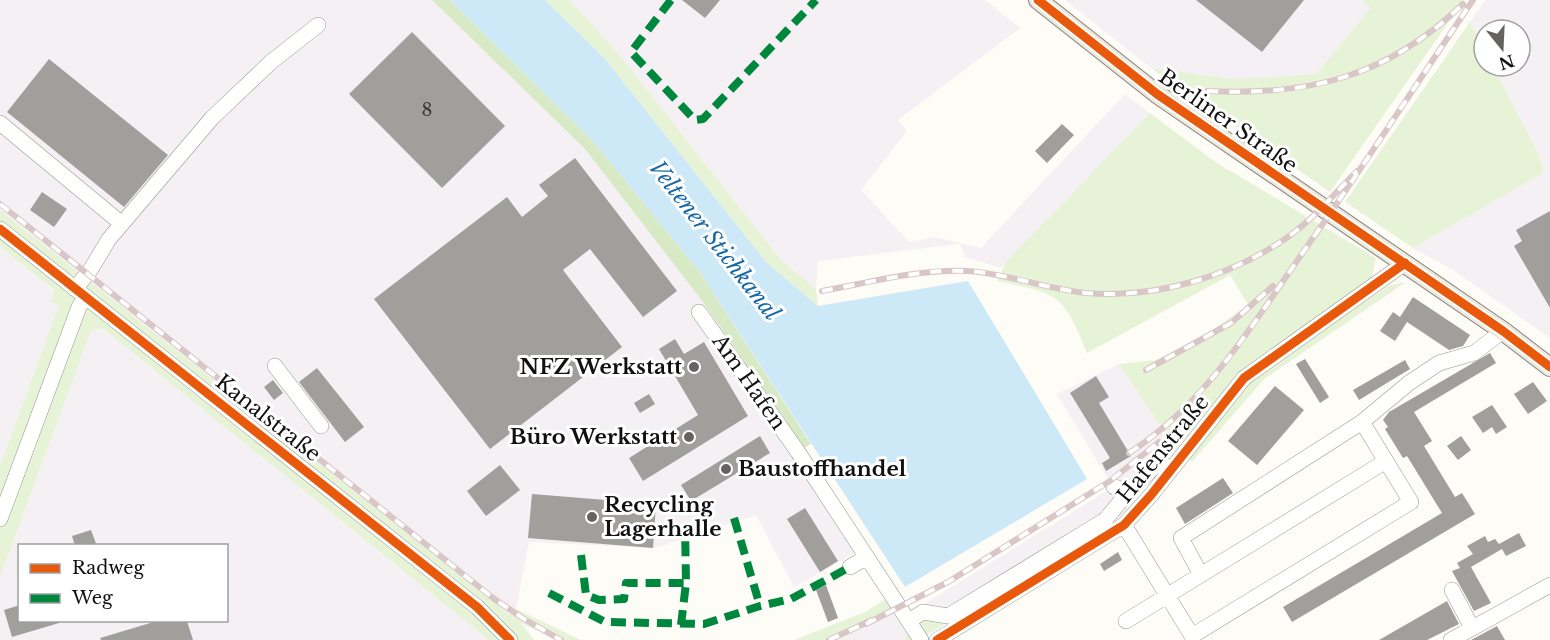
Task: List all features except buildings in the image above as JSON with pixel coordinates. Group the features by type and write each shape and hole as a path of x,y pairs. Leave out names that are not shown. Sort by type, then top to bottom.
{"main road":[{"name":"Berliner Straße","path":"1038,0 1157,94 1503,331 1550,367"}],"street":[{"path":"0,519 79,307 81,293 122,224 212,118 271,62 318,25"},
{"path":"0,123 122,224"},
{"name":"Kanalstraße","path":"0,229 477,607 510,640"},
{"name":"Hafenstraße","path":"937,640 1124,525 1244,378 1405,263"},
{"name":"Am Hafen","path":"699,312 798,452 808,473 907,619"},
{"path":"1200,573 1181,538 1362,422 1409,383 1439,363 1474,352 1503,331"},
{"path":"275,366 321,426"},
{"path":"1124,525 1192,636 1411,502 1362,422"},
{"path":"1126,621 1200,573 1386,461"},
{"path":"921,640 907,619 923,612 948,616 1105,520 1130,490 1158,463 1172,468"},
{"path":"1114,487 1130,490"},
{"path":"850,567 867,557"},
{"path":"1451,640 1550,585"},
{"path":"1452,590 1472,628"}],"shaded area":[{"path":"0,0 432,0 585,149 703,302 804,448 855,553 794,587 756,515 655,548 529,542 516,609 509,614 0,210"},
{"path":"569,0 985,0 1020,28 898,120 907,131 861,190 909,242 934,237 981,248 1125,94 1150,113 1001,268 966,257 959,244 818,261 816,289 781,260 615,49"},
{"path":"1065,0 1362,0 1372,7 1316,74 1233,79 1151,68"},
{"path":"1485,0 1550,0 1550,338 1453,270 1413,248 1543,173 1540,157 1499,78 1532,78 1532,18 1473,18"},
{"path":"0,247 54,291 59,305 0,466"},
{"path":"102,328 489,640 0,640 0,577 91,331"},
{"path":"1119,364 1176,450 1117,520 949,621 921,606 1113,487 1057,394"},
{"path":"894,613 906,632 905,640 838,640"}],"green space":[{"path":"432,0 450,0 593,141 699,271 811,444 804,448 703,302 585,149"},
{"path":"545,0 569,0 615,49 781,260 816,289 818,306 766,262 605,59"},
{"path":"1362,0 1464,0 1330,192 1151,68 1233,79 1316,74 1371,8"},
{"path":"1470,22 1472,26 1472,78 1499,78 1540,157 1543,173 1413,248 1345,202"},
{"path":"1150,113 1217,163 1376,258 1371,281 1234,378 1176,450 1119,364 1156,360 1207,334 1248,305 1230,275 1087,353 1072,318 1056,299 1034,289 997,281 1006,262"},
{"path":"0,210 509,614 516,609 581,640 557,640 521,623 534,640 489,640 102,328 91,331 0,577 0,466 59,305 51,301 54,290 0,247"},
{"path":"1406,282 1264,379 1192,462 1188,457 1257,374 1390,285"},
{"path":"886,599 894,613 838,640 794,640 865,612"},
{"path":"906,616 949,621 919,640 905,640 906,632 899,620"}],"water":[{"name":"Veltener Stichkanal","path":"450,0 545,0 605,59 766,262 818,306 968,281 1087,479 905,587 699,271 593,141"}],"railway":[{"path":"1129,453 1183,410 1227,360 1348,187 1473,0"},
{"path":"1207,91 1280,90 1345,77 1376,65 1405,49 1434,29 1463,4"},
{"path":"822,291 911,274 948,271 981,272 1086,293 1112,294 1164,289 1240,264 1285,239 1304,224 1357,171"},
{"path":"0,204 493,598 561,640"},
{"path":"1146,370 1231,323 1273,286"},
{"path":"866,624 948,582 1110,481 1159,442"},
{"path":"829,640 872,620"}],"marked path":[{"path":"671,0 631,52 695,120 703,119 816,0"},
{"path":"734,518 760,606"},
{"path":"681,625 686,583 685,526"},
{"path":"581,555 586,595 599,600 624,599 626,583 686,583"},
{"path":"549,593 605,622 704,624 760,606 791,599 850,567"}],"cycle path":[{"path":"1038,0 1157,94 1503,331 1550,367"},
{"path":"0,229 477,607 510,640"},
{"path":"937,640 1124,525 1151,495 1244,378 1405,263"}],"place":[{"name":"NFZ Werkstatt","path":"694,367"},
{"name":"Büro Werkstatt","path":"689,437"},
{"name":"Baustoffhandel","path":"726,469"},
{"name":"Recycling Lagerhalle","path":"592,517"}]}
